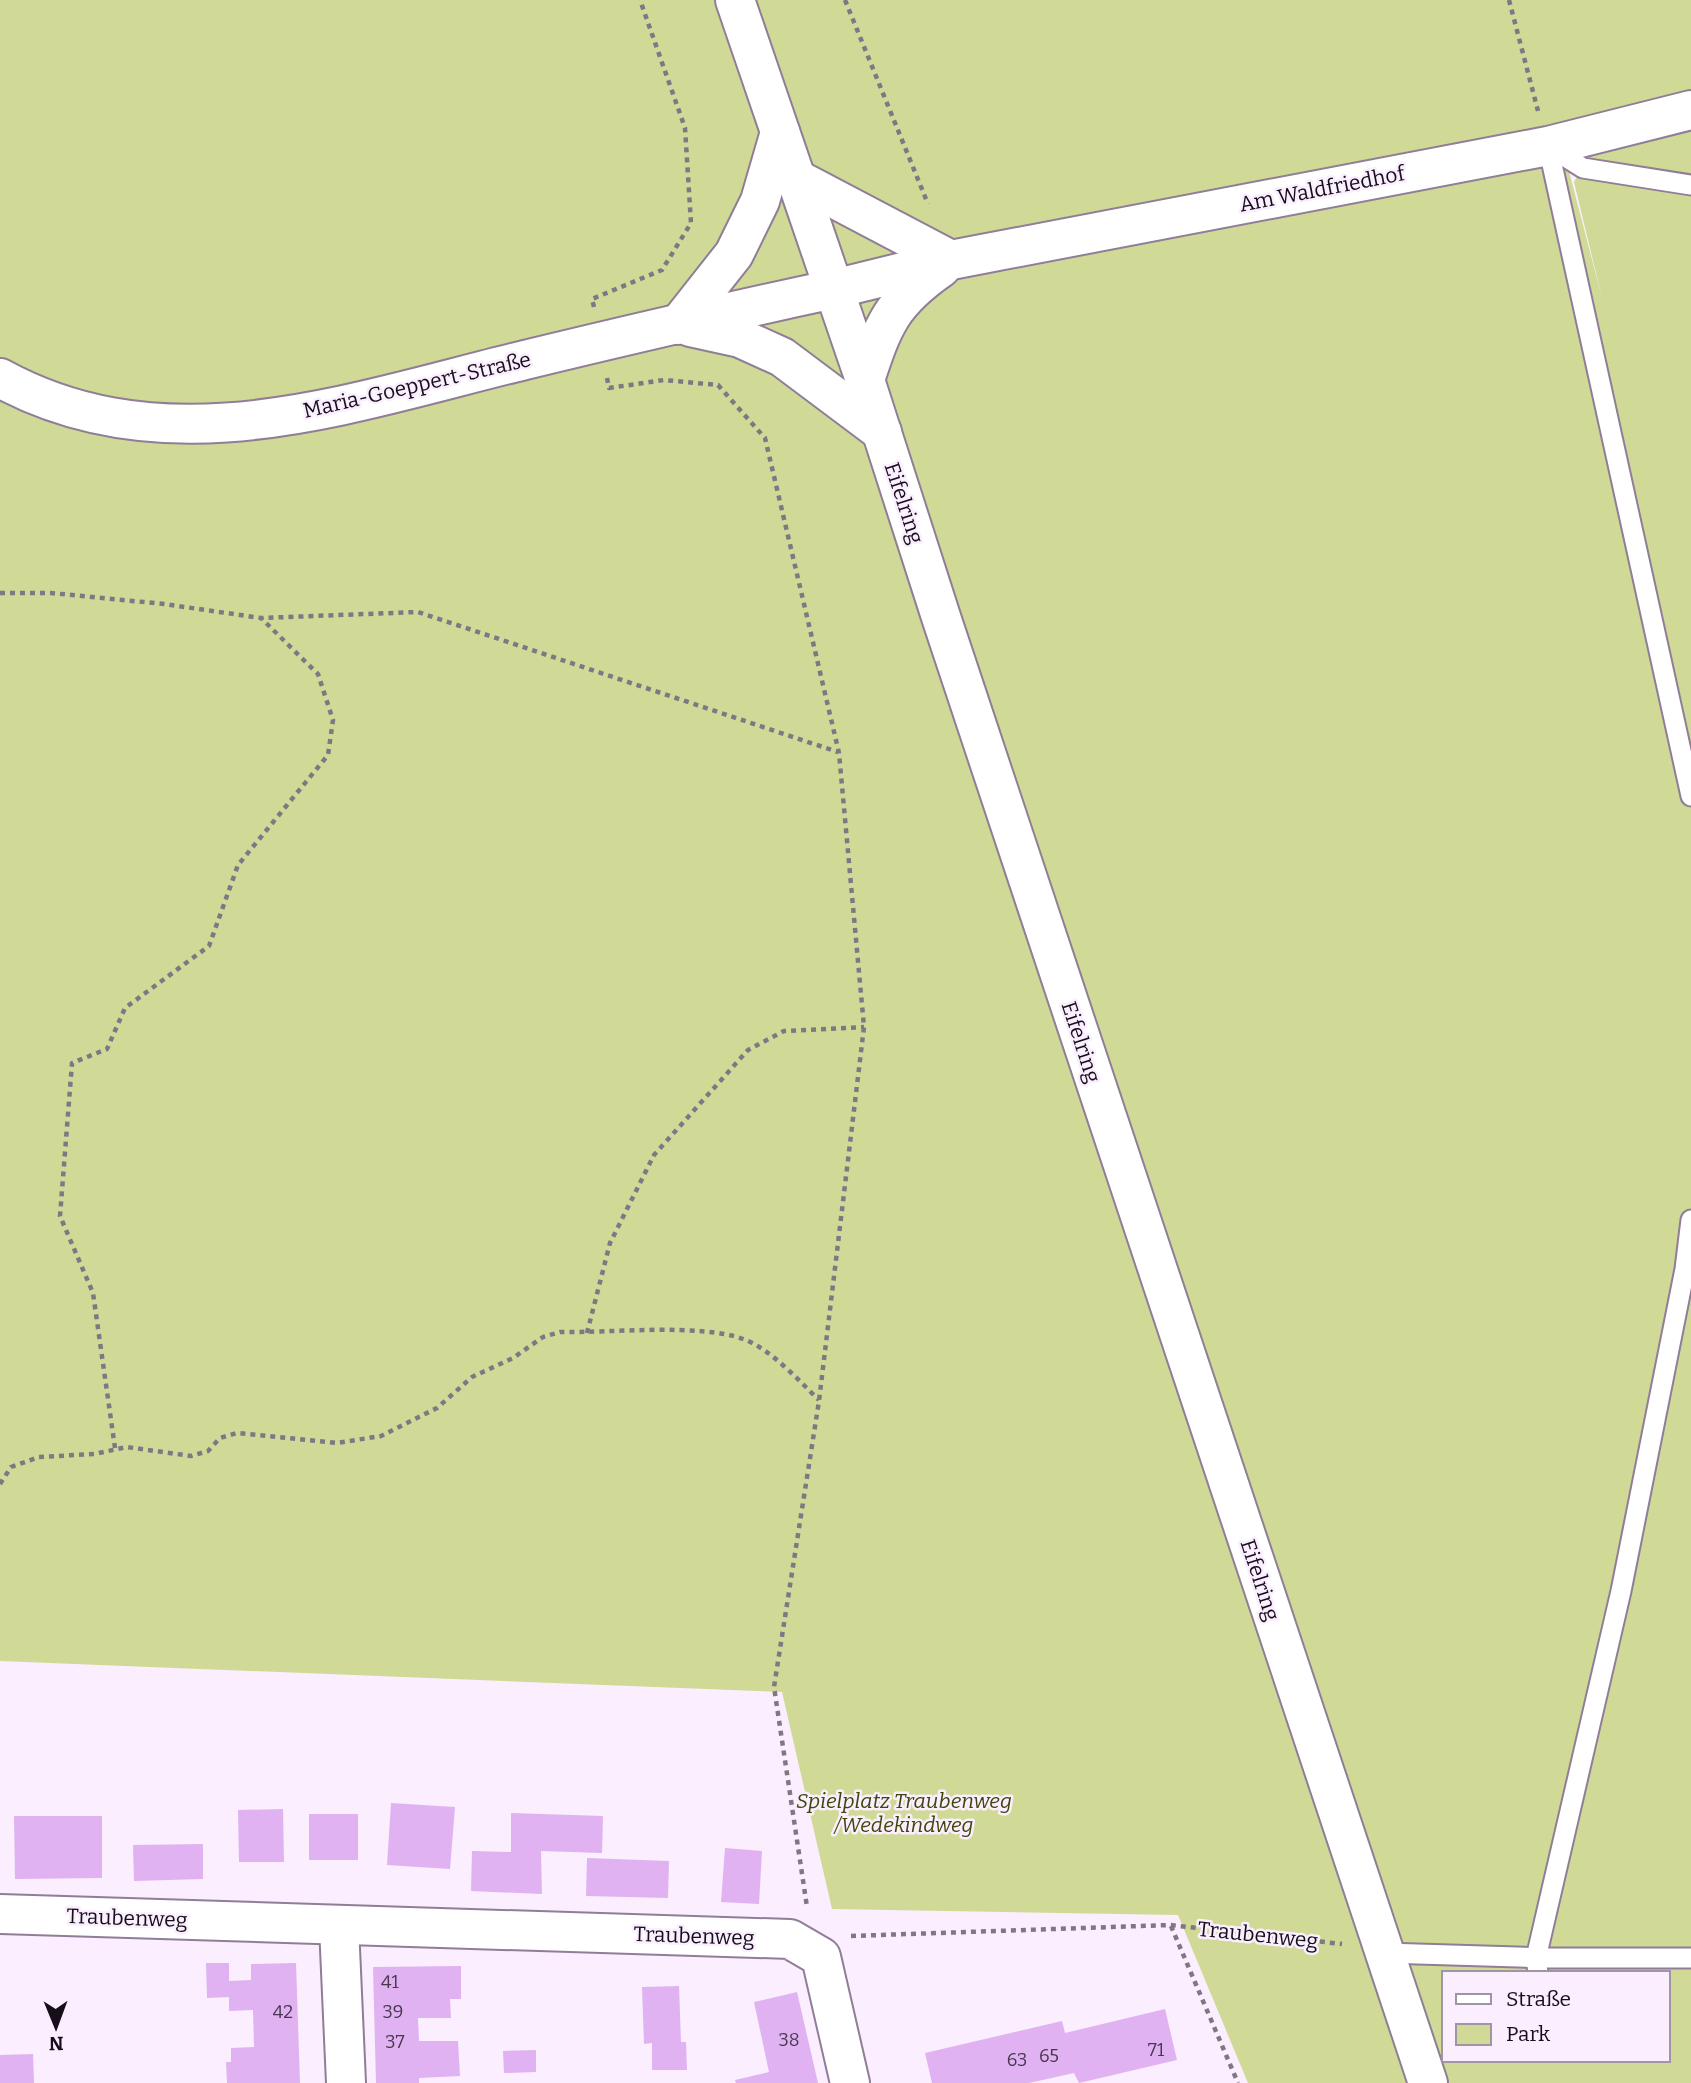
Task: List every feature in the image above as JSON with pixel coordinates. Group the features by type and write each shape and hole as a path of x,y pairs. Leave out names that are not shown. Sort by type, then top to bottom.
{"street":[{"name":"Eifelring","path":"735,0 865,380 1428,2083"},
{"name":"Am Waldfriedhof","path":"834,289 951,260 1548,146 1691,110"},
{"path":"780,132 760,201 734,254 678,325 740,338 782,357 882,432"},
{"path":"797,179 951,260"},
{"name":"Am Waldfriedhof","path":"865,380 878,339 905,295 951,260"},
{"name":"Maria-Goeppert-Straße","path":"0,378 62,407 102,416 199,426 220,424 321,410 600,341 834,289"},
{"name":"Traubenweg","path":"0,1914 777,1939 800,1943"},
{"path":"339,1926 346,2083"},
{"path":"800,1943 821,1957 850,2083"}],"lane":[{"path":"1548,146 1583,168 1691,185"},
{"path":"1548,146 1691,796"},
{"path":"1537,1965 1621,1591 1685,1269 1691,1220"},
{"path":"1384,1953 1537,1965 1691,1958"}],"path":[{"path":"640,0 685,128 691,223 662,270 592,299 609,388 664,380 718,386 765,438 839,752 864,1027 819,1401 774,1687 808,1904 800,1943"},
{"path":"845,0 951,260"},
{"path":"1509,0 1548,146"},
{"path":"0,593 51,593 114,599 261,618 418,612 839,752"},
{"path":"115,1448 93,1293 60,1216 72,1063 107,1048 125,1008 209,946 238,865 328,755 333,720 318,674 261,618"},
{"path":"587,1332 610,1243 654,1155 748,1050 784,1031 864,1027"},
{"path":"0,1484 11,1467 39,1457 94,1454 127,1447 191,1456 208,1451 220,1438 237,1433 337,1443 381,1436 437,1408 472,1377 513,1358 543,1337 560,1332 712,1331 746,1339 794,1376 819,1401"},
{"path":"1170,1925 1238,2083"},
{"name":"Traubenweg","path":"800,1943 860,1935 1170,1925 1348,1945 1384,1953"}],"green space":[{"name":"Spielplatz Traubenweg /Wedekindweg","path":"0,0 1691,0 1691,93 1557,125 1602,298 1574,182 1590,152 1691,127 1691,2083 1248,2083 1178,1915 832,1909 782,1692 0,1661"}],"building":[{"path":"391,1803 455,1807 450,1869 387,1865"},
{"path":"283,1809 284,1862 239,1862 238,1810"},
{"path":"511,1813 603,1816 602,1853 541,1851 542,1894 471,1891 472,1851 511,1852"},
{"path":"309,1814 358,1814 358,1860 309,1860"},
{"path":"14,1816 102,1816 102,1878 15,1879"},
{"path":"203,1844 203,1879 134,1881 133,1845"},
{"path":"725,1848 762,1851 759,1904 721,1902"},
{"path":"587,1858 669,1861 668,1898 586,1896"},
{"path":"206,1963 229,1963 229,1981 251,1980 251,1964 296,1963 300,2083 227,2083 226,2062 231,2062 231,2048 254,2047 253,2010 229,2011 229,1997 207,1998"},
{"path":"461,1966 461,1999 450,1999 451,2018 418,2018 419,2041 458,2041 460,2076 419,2078 419,2083 376,2083 373,1967"},
{"path":"679,1986 681,2042 686,2042 687,2070 652,2070 652,2043 644,2044 642,1987"},
{"path":"797,1992 818,2083 736,2083 735,2080 769,2072 754,2002"},
{"path":"1165,2009 1177,2060 1079,2083 1074,2073 1029,2083 932,2083 925,2053 1062,2021 1065,2033"},
{"path":"536,2050 536,2072 504,2073 503,2051"},
{"path":"33,2054 34,2083 0,2083 0,2055"}]}
